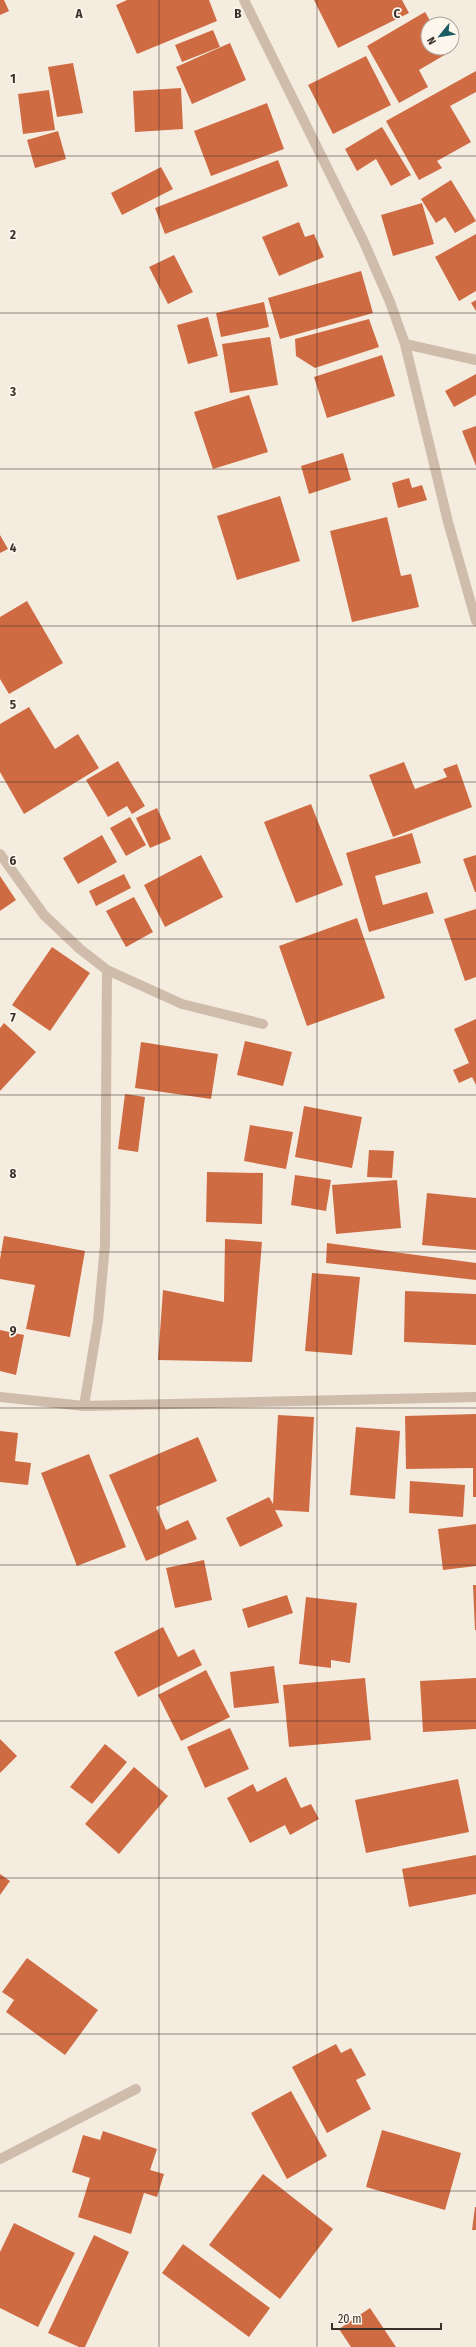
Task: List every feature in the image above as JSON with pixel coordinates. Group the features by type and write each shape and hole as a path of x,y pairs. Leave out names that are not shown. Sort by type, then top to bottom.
{"street":[{"path":"244,0 363,240 390,302 405,344 448,522 476,621"},
{"path":"405,344 476,360"},
{"path":"0,854 44,915 80,949 107,970 182,1004 263,1024"},
{"path":"84,1406 98,1321 105,1245 107,970"},
{"path":"0,1397 84,1406 476,1397"},
{"path":"0,2159 136,2089"}],"building":[{"path":"0,0 4,0 9,11 0,15"},
{"path":"127,0 209,0 217,21 137,54 116,5"},
{"path":"314,0 402,0 409,13 338,48"},
{"path":"425,12 427,16 420,16 420,56 443,56 419,70 428,87 399,103 367,46"},
{"path":"213,30 220,47 182,62 175,45"},
{"path":"230,43 246,80 192,104 176,67"},
{"path":"366,56 391,105 333,134 308,85"},
{"path":"73,63 83,113 57,117 48,67"},
{"path":"476,71 476,92 450,106 471,142 437,161 442,168 419,180 386,121"},
{"path":"181,88 183,129 135,132 133,91"},
{"path":"49,90 55,130 23,134 18,94"},
{"path":"267,103 284,149 211,176 194,131"},
{"path":"382,127 411,175 391,186 376,159 357,171 345,149"},
{"path":"58,131 66,159 35,168 27,140"},
{"path":"278,160 288,186 165,234 155,208"},
{"path":"161,167 173,189 122,215 111,193"},
{"path":"451,180 476,221 455,233 445,217 436,223 421,199"},
{"path":"422,203 434,244 393,256 381,215"},
{"path":"299,222 305,237 314,234 324,257 279,276 262,237"},
{"path":"476,234 476,291 459,301 435,257"},
{"path":"174,255 193,292 168,304 149,267"},
{"path":"361,271 373,313 280,339 268,298"},
{"path":"476,300 476,311 471,303"},
{"path":"264,302 269,327 221,337 216,313"},
{"path":"208,317 218,356 188,364 177,325"},
{"path":"369,319 379,347 315,368 296,356 295,339"},
{"path":"270,337 278,385 230,393 222,344"},
{"path":"382,355 395,396 327,418 314,377"},
{"path":"476,374 476,395 454,407 445,391"},
{"path":"249,395 268,452 213,469 194,412"},
{"path":"476,426 476,466 462,431"},
{"path":"343,453 351,480 309,494 301,466"},
{"path":"409,478 412,488 422,485 427,500 398,508 392,483"},
{"path":"280,496 300,561 237,580 217,516"},
{"path":"387,517 401,576 411,574 419,607 352,622 330,531"},
{"path":"0,535 8,549 0,553"},
{"path":"27,601 63,663 9,694 0,679 0,617"},
{"path":"29,707 55,749 78,734 99,768 24,814 0,772 0,724"},
{"path":"118,761 145,806 132,814 127,806 108,817 86,780"},
{"path":"404,762 415,789 447,777 443,769 457,764 472,807 393,837 369,775"},
{"path":"311,804 343,885 296,903 264,822"},
{"path":"157,808 171,839 150,848 136,818"},
{"path":"130,817 146,845 126,856 110,828"},
{"path":"412,833 421,863 375,876 383,905 427,892 434,913 369,932 346,853"},
{"path":"102,835 117,862 78,884 63,858"},
{"path":"201,855 223,897 165,927 144,885"},
{"path":"476,855 476,892 475,892 463,859"},
{"path":"124,874 131,888 96,906 89,891"},
{"path":"0,876 16,900 0,911"},
{"path":"134,897 153,932 126,947 106,911"},
{"path":"476,909 476,977 465,981 444,919"},
{"path":"357,918 385,998 307,1026 279,946"},
{"path":"52,947 90,973 50,1031 12,1005"},
{"path":"476,1019 476,1085 472,1077 459,1083 453,1070 469,1063 454,1029"},
{"path":"4,1023 36,1052 0,1091 0,1028"},
{"path":"245,1041 292,1052 283,1086 237,1075"},
{"path":"141,1042 218,1054 211,1099 135,1088"},
{"path":"125,1094 145,1097 138,1152 118,1149"},
{"path":"304,1106 362,1117 352,1168 295,1157"},
{"path":"250,1125 293,1132 286,1169 244,1161"},
{"path":"369,1150 394,1151 392,1178 367,1177"},
{"path":"207,1172 263,1173 262,1224 206,1222"},
{"path":"295,1175 331,1180 326,1211 291,1205"},
{"path":"397,1180 401,1228 336,1234 332,1185"},
{"path":"427,1193 476,1198 476,1250 422,1245"},
{"path":"4,1236 85,1251 70,1337 26,1329 35,1285 0,1279 0,1259"},
{"path":"225,1239 262,1242 252,1362 158,1360 163,1290 224,1302"},
{"path":"327,1243 476,1263 476,1280 326,1263"},
{"path":"312,1273 360,1277 352,1355 305,1351"},
{"path":"405,1291 476,1294 476,1345 404,1342"},
{"path":"0,1330 24,1335 16,1375 0,1371"},
{"path":"476,1414 476,1497 473,1497 473,1468 406,1469 405,1416"},
{"path":"278,1415 314,1417 309,1512 275,1510 283,1526 240,1547 226,1518 269,1497 273,1504"},
{"path":"356,1427 400,1431 395,1499 350,1495"},
{"path":"0,1431 18,1433 15,1461 31,1463 28,1485 0,1482"},
{"path":"198,1437 217,1481 156,1507 166,1530 188,1520 197,1539 146,1561 109,1475"},
{"path":"89,1454 126,1547 77,1566 41,1473"},
{"path":"410,1481 465,1485 463,1517 409,1513"},
{"path":"476,1524 476,1566 443,1570 438,1529"},
{"path":"204,1560 212,1600 175,1608 166,1568"},
{"path":"473,1585 476,1585 476,1630 475,1630"},
{"path":"287,1595 293,1613 248,1628 242,1609"},
{"path":"306,1597 357,1603 350,1663 331,1660 331,1668 299,1664"},
{"path":"163,1627 178,1657 194,1649 202,1665 138,1697 114,1652"},
{"path":"274,1666 279,1703 234,1708 230,1672"},
{"path":"206,1670 230,1717 181,1741 158,1695"},
{"path":"365,1678 371,1740 289,1747 283,1685"},
{"path":"476,1678 476,1729 423,1732 420,1681"},
{"path":"230,1728 249,1769 205,1788 187,1747"},
{"path":"0,1739 17,1756 0,1773"},
{"path":"105,1744 127,1762 92,1804 70,1787"},
{"path":"134,1767 168,1796 119,1854 85,1824"},
{"path":"286,1777 301,1808 311,1804 319,1819 290,1835 285,1825 250,1843 227,1798 253,1784 257,1792"},
{"path":"458,1779 469,1832 366,1853 355,1800"},
{"path":"476,1855 476,1894 409,1907 402,1869"},
{"path":"0,1874 10,1881 0,1895"},
{"path":"27,1958 98,2010 65,2055 6,2012 14,2000 2,1992"},
{"path":"336,2044 341,2053 351,2048 366,2075 356,2080 371,2109 327,2133 292,2067"},
{"path":"291,2091 327,2156 287,2179 251,2113"},
{"path":"382,2130 461,2153 445,2210 366,2187"},
{"path":"103,2131 157,2149 150,2170 164,2174 157,2197 144,2193 131,2234 78,2217 90,2178 72,2172 83,2135 100,2140"},
{"path":"263,2174 333,2229 280,2299 209,2245"},
{"path":"475,2207 476,2230 472,2230"},
{"path":"14,2223 75,2253 38,2327 0,2308 0,2252"},
{"path":"94,2235 129,2252 85,2347 79,2347 48,2333"},
{"path":"183,2244 270,2308 249,2337 162,2273"},
{"path":"370,2308 396,2347 351,2347 339,2329"}]}
